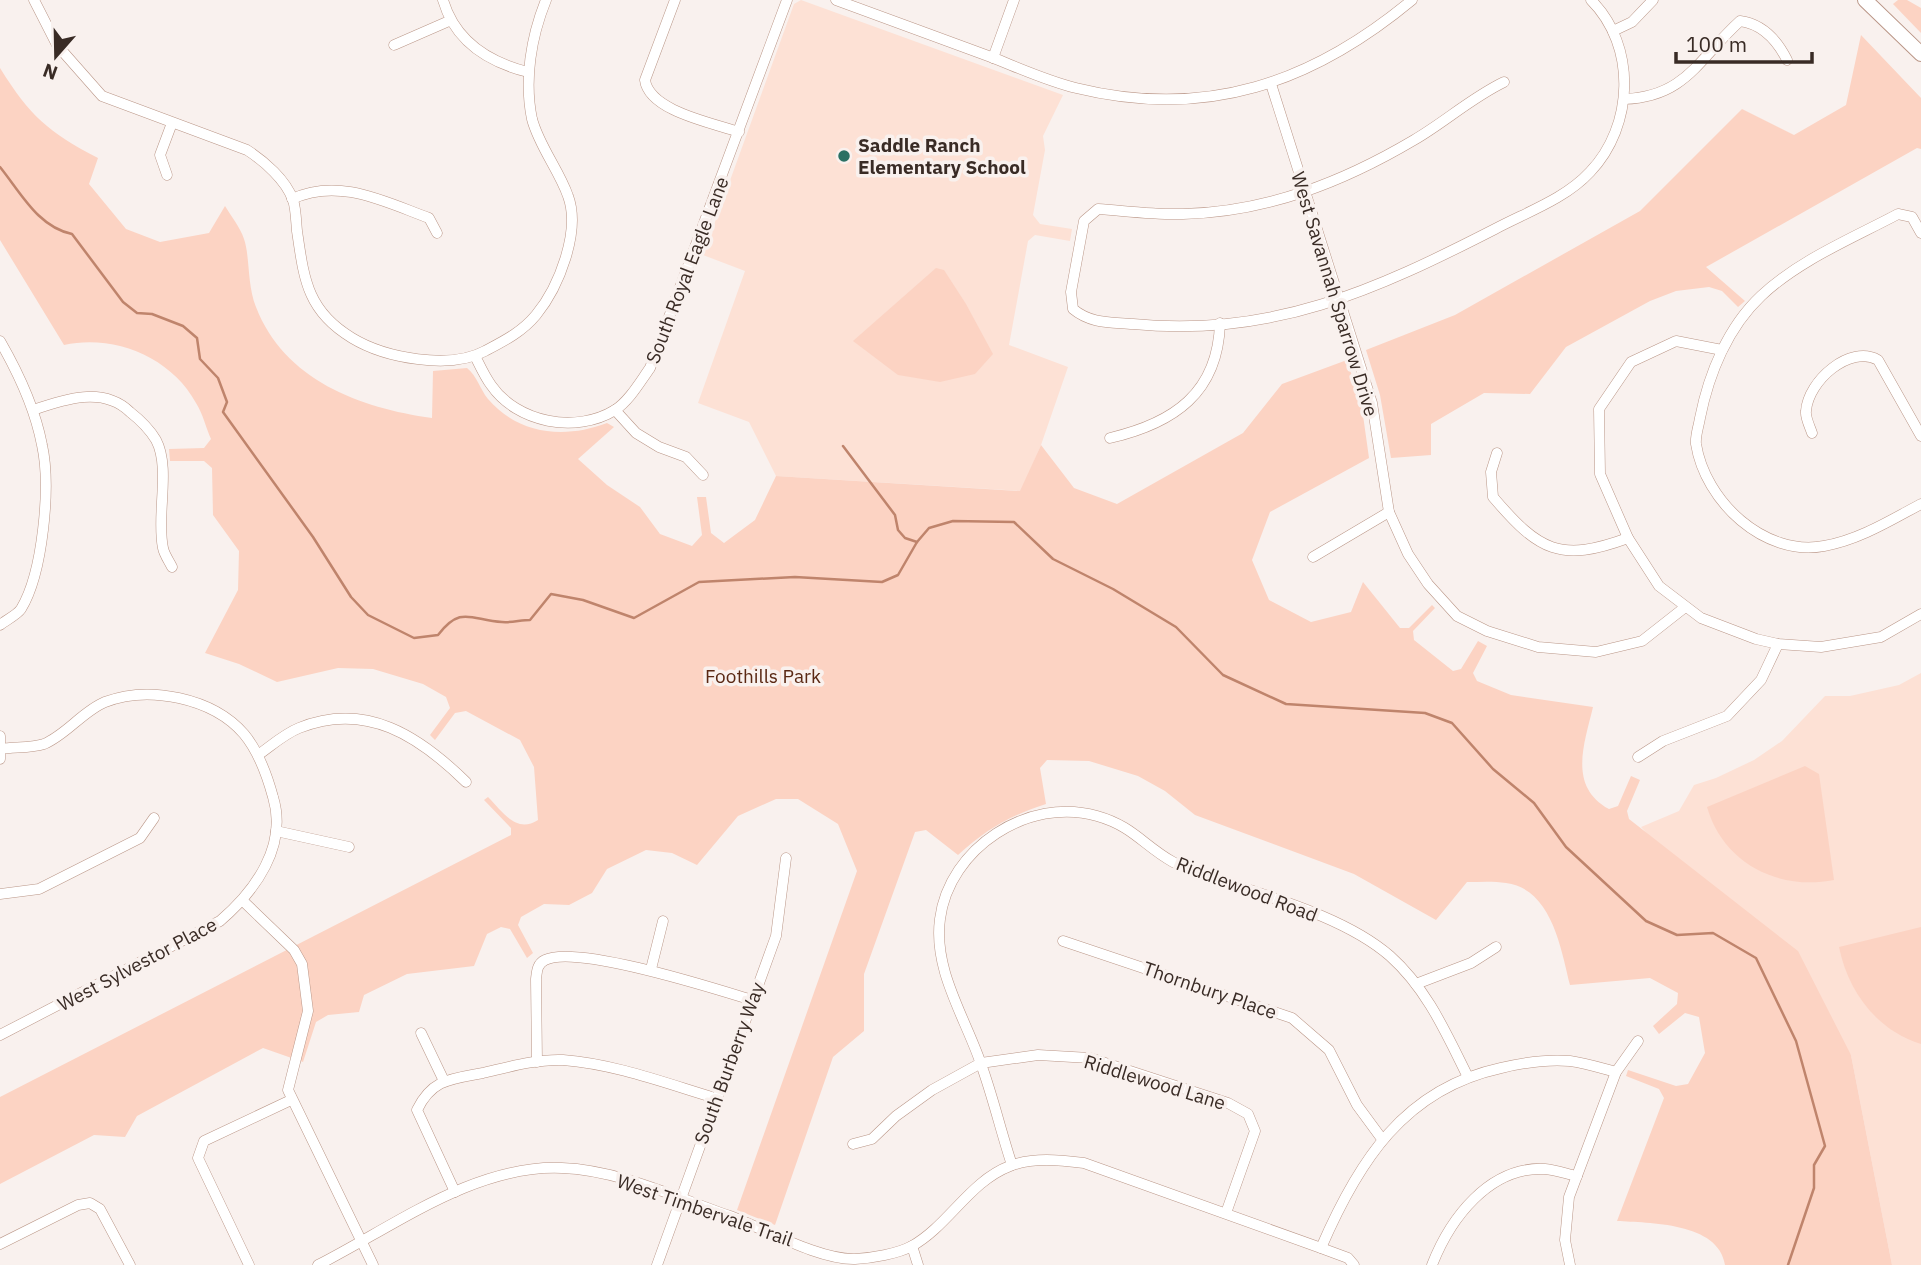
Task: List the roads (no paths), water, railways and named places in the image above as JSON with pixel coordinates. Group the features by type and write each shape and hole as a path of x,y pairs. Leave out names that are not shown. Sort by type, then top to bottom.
{"main road":[{"path":"1865,0 1921,54"}],"street":[{"path":"34,0 57,45 102,96 247,150 266,163 292,198 304,280 310,299 324,316 353,339 405,358 441,360 475,356 514,336 536,315 552,291 571,232 569,198 533,120 528,72 537,21 546,0"},
{"path":"443,0 449,21 467,43 483,55 528,72"},
{"path":"675,0 645,80 646,90 660,104 739,132"},
{"name":"South Royal Eagle Lane","path":"615,410 650,368 787,0"},
{"path":"836,0 1075,88 1127,97 1218,96 1271,84 1358,43 1412,0"},
{"path":"993,58 1014,0"},
{"path":"1504,82 1480,94 1418,138 1365,168 1305,194 1230,209 1183,214 1098,209 1084,221 1071,292 1073,309 1086,320 1150,326 1275,317 1338,301 1402,276 1569,191 1606,152 1617,128 1624,99 1625,67 1613,31 1591,0"},
{"path":"1613,31 1632,22 1653,0"},
{"path":"394,45 449,21"},
{"path":"1624,99 1645,98 1670,91 1740,21 1752,23 1778,41 1787,60"},
{"name":"West Savannah Sparrow Drive","path":"1271,84 1372,403 1389,512 1408,554 1429,584 1457,616 1538,647 1596,652 1642,641 1684,608"},
{"path":"167,175 160,155 172,123"},
{"path":"292,198 307,192 348,189 429,218 437,233"},
{"path":"1921,233 1912,217 1898,214 1804,265 1762,295 1738,324 1722,350 1705,394 1696,442 1713,488 1746,527 1778,543 1823,547 1870,531 1921,503"},
{"path":"1110,438 1140,431 1185,404 1199,391 1219,352 1220,323"},
{"path":"0,341 33,410 43,447 47,488 39,557 21,610 0,625"},
{"path":"1722,350 1676,341 1631,362 1599,409 1600,474 1628,538 1659,586 1684,608 1731,630 1778,644 1821,647 1881,636 1921,614"},
{"path":"1812,433 1805,412 1813,393 1839,364 1852,356 1867,354 1878,360 1921,436"},
{"path":"475,356 492,387 515,408 533,417 578,423 615,410 636,433 659,447 686,457 702,475"},
{"path":"33,410 71,398 97,396 121,404 137,418 156,440 161,460 163,548 172,567"},
{"path":"1497,453 1491,472 1493,498 1534,539 1563,552 1596,550 1628,538"},
{"path":"1313,557 1389,512"},
{"path":"1638,757 1663,741 1727,716 1761,680 1778,644"},
{"name":"West Sylvestor Place","path":"0,1035 220,921 243,901 266,868 276,831 275,800 258,755 243,733 221,715 192,702 161,695 135,696 105,702 43,744 1,754"},
{"path":"258,755 296,729 317,722 344,719 378,721 411,737 447,763 466,782"},
{"path":"0,736 1,754"},
{"name":"Riddlewood Road","path":"1012,1165 981,1063 941,962 940,918 949,886 966,858 986,839 1022,819 1060,812 1096,815 1131,829 1173,862 1340,925 1389,955 1416,984 1439,1018 1466,1075"},
{"path":"0,894 39,889 140,838 154,818"},
{"path":"276,831 349,847"},
{"name":"South Burberry Way","path":"657,1265 715,1098 776,936 786,858"},
{"path":"243,901 293,950 304,974 308,1011 288,1090 373,1265"},
{"path":"650,969 663,921"},
{"name":"Thornbury Place","path":"1063,941 1292,1018 1329,1050 1357,1105 1382,1139"},
{"path":"1416,984 1471,963 1496,947"},
{"path":"537,1062 536,979 538,967 546,959 571,958 650,969 752,1000"},
{"path":"421,1034 444,1081"},
{"path":"1570,1265 1564,1240 1569,1198 1616,1072 1638,1041"},
{"name":"Riddlewood Lane","path":"853,1144 872,1139 896,1116 932,1090 981,1063 1038,1055 1090,1058 1228,1103 1248,1114 1255,1131 1226,1213"},
{"path":"455,1192 416,1110 425,1092 444,1081 537,1062 562,1060 621,1069 715,1098"},
{"path":"1321,1248 1356,1176 1382,1139 1416,1107 1466,1075 1521,1063 1569,1061 1616,1072"},
{"path":"249,1265 198,1158 204,1141 291,1100"},
{"name":"West Timbervale Trail","path":"318,1265 455,1192 510,1173 562,1168 619,1178 829,1255 853,1259 912,1246 989,1176 1012,1165 1042,1160 1084,1163 1348,1258 1354,1265"},
{"path":"1432,1265 1441,1241 1459,1213 1485,1190 1514,1172 1544,1169 1577,1176"},
{"path":"0,1244 78,1205 90,1203 100,1209 130,1265"},
{"path":"912,1246 918,1265"}],"waterway":[{"path":"0,167 40,217 72,234 123,302 137,313 152,314 183,326 197,338 200,359 218,378 227,402 223,412 313,537 351,597 368,615 414,638 438,635 453,620 460,617 505,622 530,620 551,594 583,600 634,618 699,582 795,577 882,582 898,575 917,542 929,528 953,521 1014,522 1053,559 1113,589 1176,627 1223,675 1286,704 1425,713 1452,723 1493,769 1534,803 1566,847 1646,921 1677,935 1713,933 1756,958 1796,1041 1825,1146 1814,1165 1814,1188 1788,1265"},
{"path":"843,446 895,515 898,530 905,538 917,542"}],"place":[{"name":"Saddle Ranch Elementary School","path":"844,156"}],"park label":[{"name":"Foothills Park","path":"763,676"}]}
